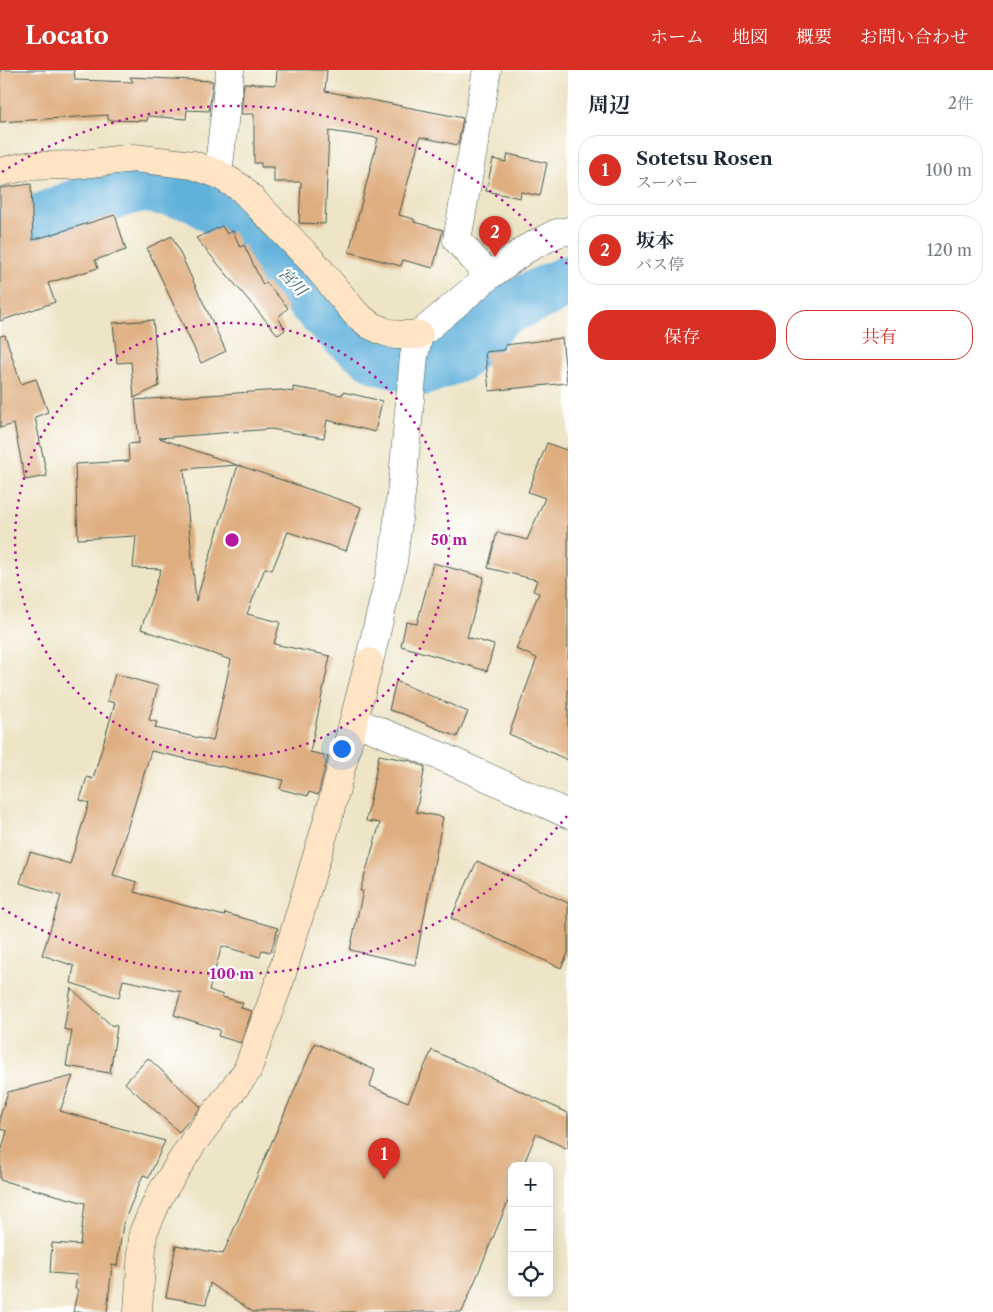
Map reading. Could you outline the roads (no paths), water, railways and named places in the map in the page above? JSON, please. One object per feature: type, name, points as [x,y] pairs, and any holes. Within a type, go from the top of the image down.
[{"type":"street","points":[[218,174],[230,70]]},
{"type":"street","points":[[487,70],[457,240],[489,276]]},
{"type":"street","points":[[0,172],[27,166],[75,164],[134,158],[193,164],[218,174],[241,188],[314,262],[356,314],[370,325],[396,334],[415,358]]},
{"type":"street","points":[[138,1312],[143,1233],[160,1194],[188,1151],[247,1071],[280,980],[325,829],[393,562],[415,358],[489,276],[526,249],[557,233],[568,231]]},
{"type":"street","points":[[354,721],[445,758],[568,814]]},
{"type":"waterway","name":"宮川","points":[[0,235],[85,202],[139,186],[192,194],[237,223],[345,334],[380,359],[423,370],[459,356],[499,312],[568,281]]},
{"type":"place","name":"坂本","points":[[495,257]]},
{"type":"place","name":"Sotetsu Rosen","points":[[384,1179]]}]
